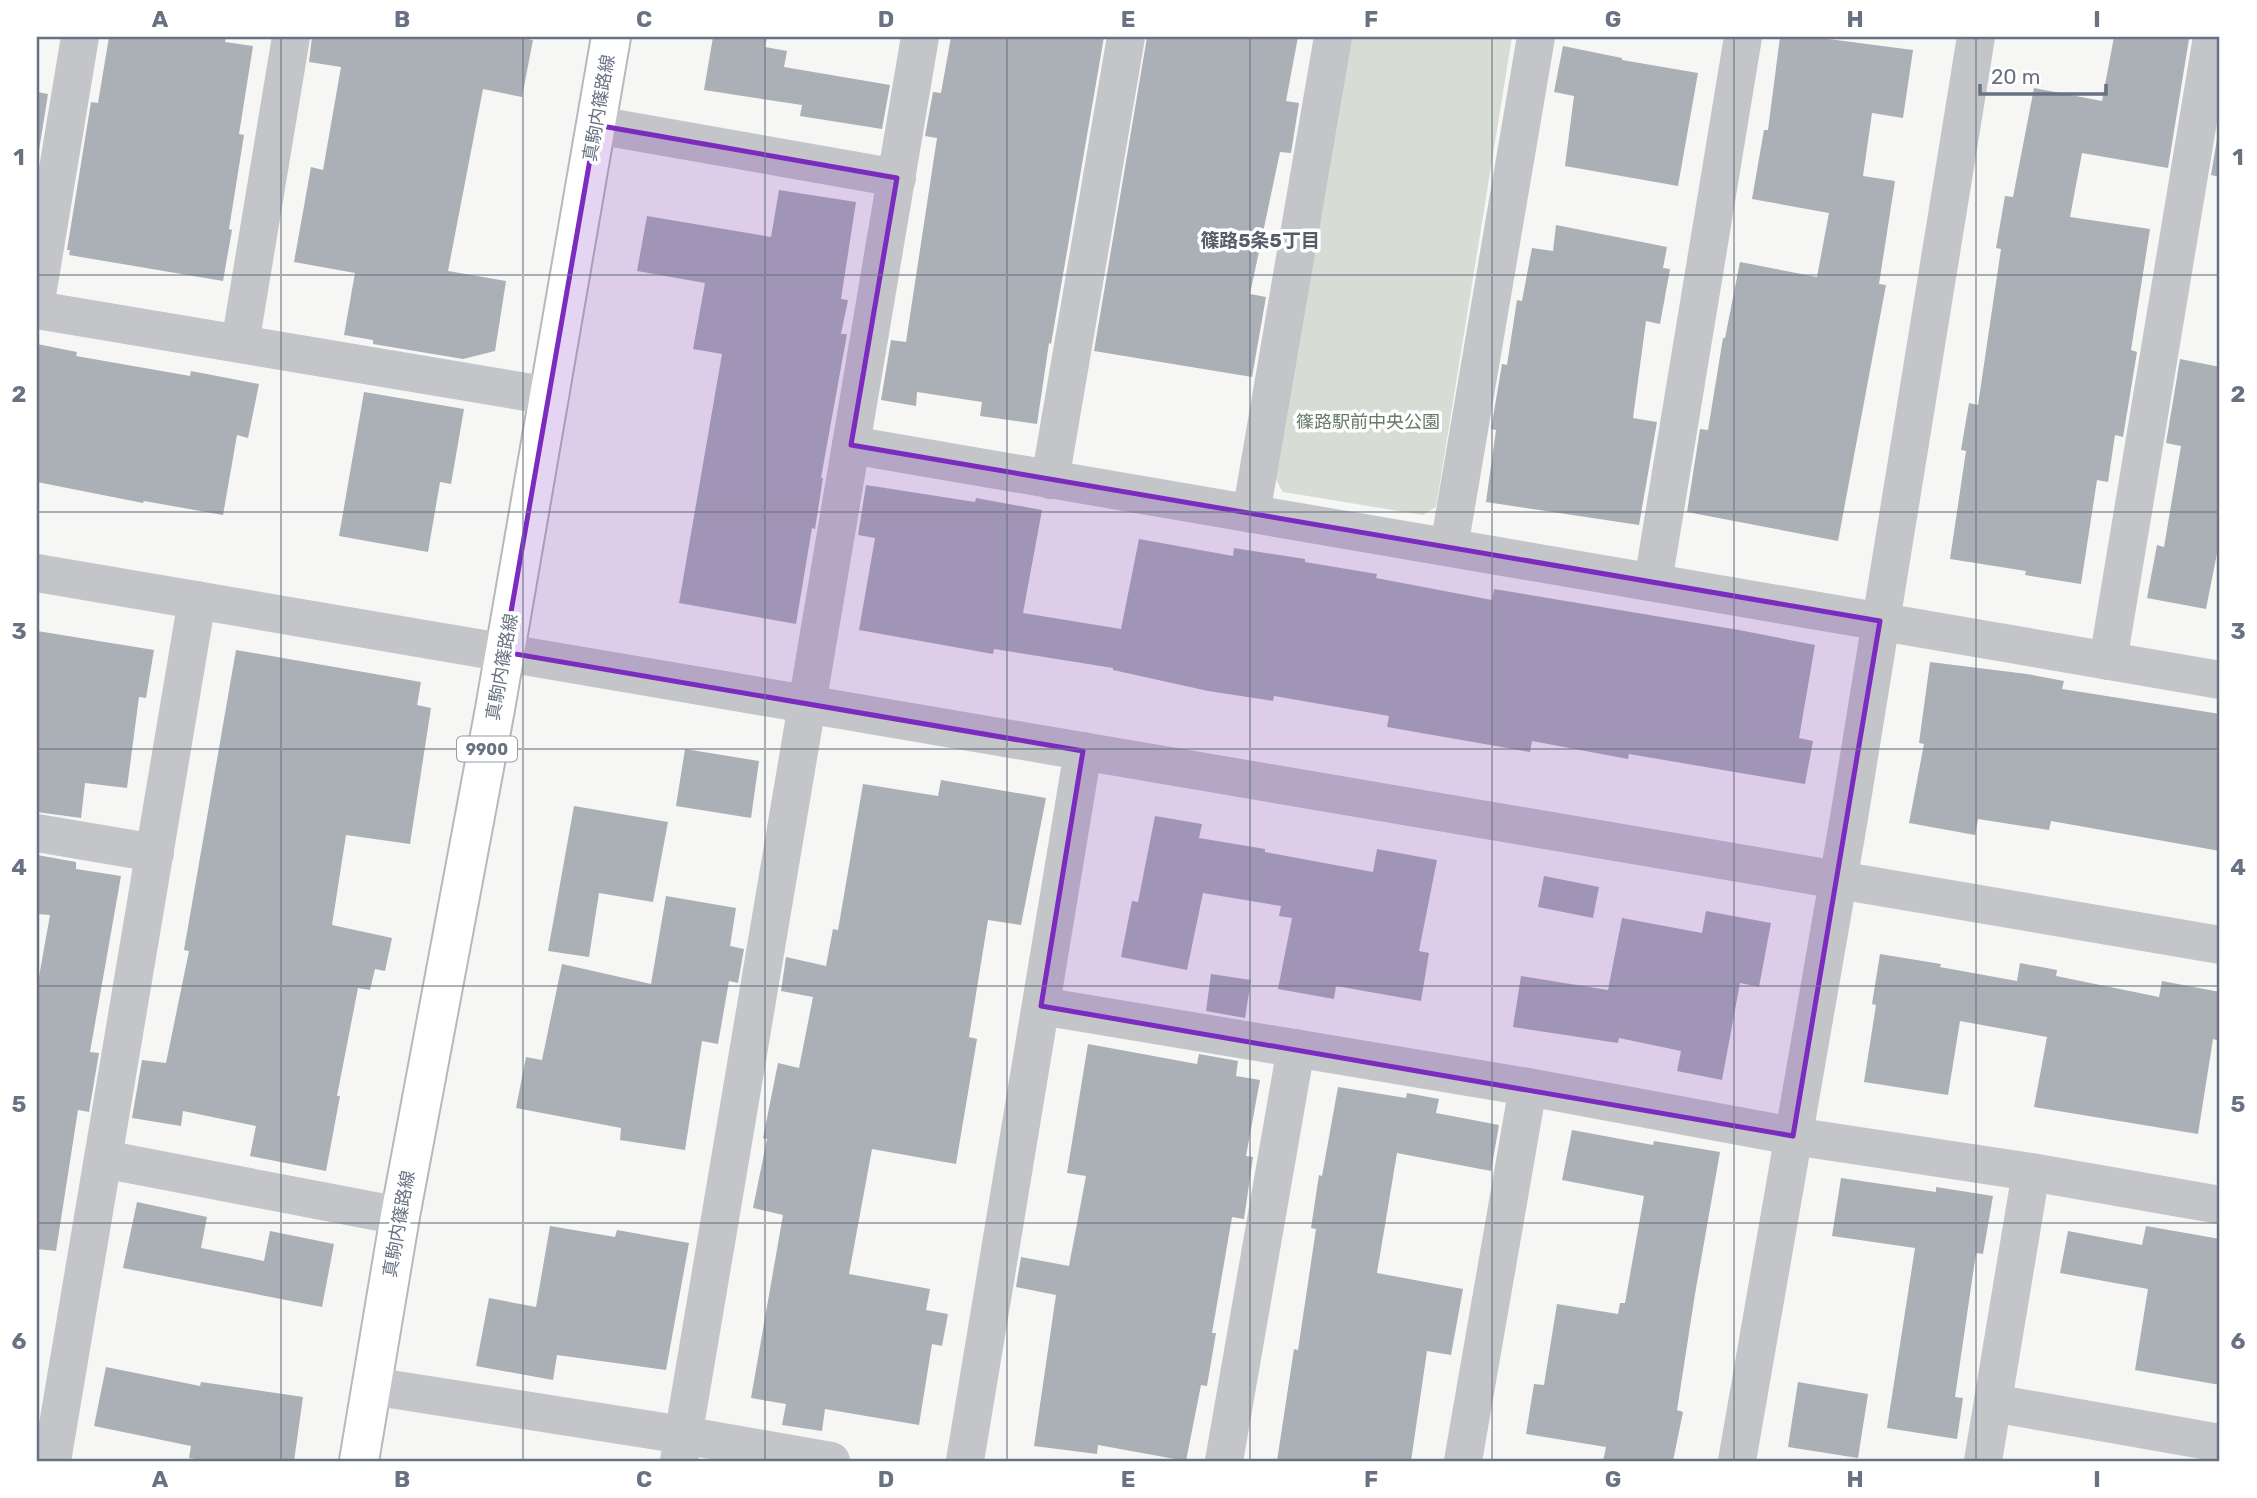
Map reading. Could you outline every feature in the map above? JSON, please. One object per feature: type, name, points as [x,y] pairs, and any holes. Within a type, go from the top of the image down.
[{"type":"main road","name":"真駒内篠路線","points":[[359,1461],[400,1216],[550,396],[611,37]]},
{"type":"street","points":[[37,295],[80,37]]},
{"type":"street","points":[[240,344],[291,37]]},
{"type":"street","points":[[681,1448],[920,37]]},
{"type":"street","points":[[1050,480],[1126,37]]},
{"type":"street","points":[[1251,514],[1333,37]]},
{"type":"street","points":[[1449,547],[1536,37]]},
{"type":"street","points":[[1737,1461],[1838,881],[1976,37]]},
{"type":"street","points":[[2108,661],[2209,122],[2212,37]]},
{"type":"street","points":[[1653,582],[1737,38]]},
{"type":"street","points":[[596,125],[897,178]]},
{"type":"street","points":[[37,310],[550,396]]},
{"type":"street","points":[[851,445],[2220,680]]},
{"type":"street","points":[[37,573],[2220,945]]},
{"type":"street","points":[[52,1461],[197,600]]},
{"type":"street","points":[[965,1461],[1083,751]]},
{"type":"street","points":[[37,833],[155,853]]},
{"type":"street","points":[[1041,1006],[1528,1087],[1793,1136],[2031,1172],[2220,1205]]},
{"type":"street","points":[[1224,1461],[1296,1048]]},
{"type":"street","points":[[1463,1461],[1528,1087]]},
{"type":"street","points":[[103,1159],[400,1216]]},
{"type":"street","points":[[1983,1461],[2031,1172]]},
{"type":"street","points":[[371,1386],[681,1448],[831,1461]]},
{"type":"street","points":[[1993,1403],[2220,1443]]},
{"type":"highlighted area","points":[[596,125],[897,178],[851,445],[1880,621],[1793,1136],[1041,1006],[1083,751],[504,652]]},
{"type":"green space","name":"篠路駅前中央公園","points":[[1351,37],[1512,37],[1436,507],[1423,515],[1283,492],[1275,478]]},
{"type":"building","points":[[109,37],[226,37],[225,42],[253,46],[239,134],[244,135],[223,281],[69,255],[70,250],[67,250],[91,102],[98,103]]},
{"type":"building","points":[[312,37],[515,37],[533,40],[522,97],[483,89],[448,271],[506,281],[495,351],[463,359],[373,344],[373,340],[344,335],[355,273],[294,262],[311,167],[323,170],[341,67],[309,62]]},
{"type":"building","points":[[713,37],[767,37],[765,47],[787,51],[784,67],[890,85],[882,129],[800,116],[802,105],[704,90]]},
{"type":"building","points":[[951,37],[1104,37],[1037,424],[980,416],[982,402],[917,392],[916,406],[881,400],[891,340],[906,342],[937,138],[925,136],[933,92],[941,93]]},
{"type":"building","points":[[1147,37],[1298,37],[1286,101],[1299,103],[1291,153],[1280,152],[1250,294],[1266,297],[1252,377],[1094,351]]},
{"type":"building","points":[[1780,37],[1813,37],[1913,50],[1903,118],[1872,113],[1863,176],[1895,181],[1879,284],[1886,285],[1838,541],[1687,512],[1700,429],[1708,430],[1723,338],[1740,262],[1817,277],[1829,213],[1752,199],[1764,130],[1768,130]]},
{"type":"building","points":[[2114,37],[2189,39],[2168,168],[2082,153],[2070,217],[2150,229],[2131,350],[2137,352],[2123,437],[2115,435],[2108,482],[2097,480],[2081,584],[2025,575],[2026,571],[1950,559],[1966,451],[1961,450],[1969,403],[1978,405],[2001,249],[1996,248],[2005,196],[2013,197],[2034,88],[2102,101]]},
{"type":"building","points":[[1563,46],[1622,60],[1698,73],[1678,186],[1565,166],[1574,96],[1554,92]]},
{"type":"building","points":[[37,92],[48,94],[37,163]]},
{"type":"building","points":[[2220,121],[2220,177],[2211,175]]},
{"type":"building","points":[[779,190],[856,202],[841,299],[848,300],[841,334],[847,334],[821,478],[815,529],[812,528],[796,624],[679,603],[722,354],[693,349],[705,283],[637,271],[647,216],[771,237]]},
{"type":"building","points":[[1556,225],[1667,247],[1663,268],[1670,269],[1660,324],[1646,321],[1633,418],[1657,422],[1639,525],[1486,502],[1496,430],[1491,429],[1502,364],[1507,365],[1517,300],[1522,301],[1532,248],[1553,251]]},
{"type":"building","points":[[37,344],[77,352],[76,356],[190,376],[191,371],[259,384],[248,438],[237,435],[223,515],[144,501],[143,503],[37,482]]},
{"type":"building","points":[[2180,359],[2220,367],[2220,538],[2206,609],[2147,598],[2157,545],[2164,547],[2181,446],[2166,443]]},
{"type":"building","points":[[364,392],[464,409],[451,484],[440,482],[428,552],[339,536]]},
{"type":"building","points":[[866,485],[975,502],[976,498],[1042,510],[1023,613],[1121,629],[1139,539],[1233,556],[1234,548],[1305,559],[1305,562],[1377,574],[1376,578],[1492,600],[1494,589],[1815,645],[1799,738],[1813,741],[1805,784],[1629,754],[1628,759],[1532,741],[1530,752],[1387,727],[1389,716],[1274,696],[1273,701],[1208,691],[1113,668],[994,649],[993,654],[859,630],[875,538],[858,535]]},
{"type":"building","points":[[37,631],[154,650],[146,698],[139,697],[127,788],[85,783],[81,818],[37,812]]},
{"type":"building","points":[[236,650],[421,682],[417,705],[431,708],[410,844],[346,835],[332,925],[392,938],[385,971],[375,969],[370,990],[358,988],[326,1171],[250,1156],[256,1126],[183,1111],[181,1126],[132,1118],[142,1060],[166,1063],[189,951],[184,950]]},
{"type":"building","points":[[1930,662],[2027,674],[2064,681],[2062,689],[2220,714],[2220,851],[2051,821],[2049,830],[1978,819],[1975,835],[1909,823],[1924,744],[1919,743]]},
{"type":"building","points":[[685,749],[759,761],[751,818],[676,806]]},
{"type":"building","points":[[941,780],[1046,798],[1021,925],[988,920],[969,1037],[977,1039],[956,1164],[872,1149],[849,1274],[930,1289],[926,1310],[948,1314],[942,1346],[932,1344],[919,1425],[825,1409],[822,1431],[782,1425],[786,1404],[751,1398],[783,1215],[753,1208],[767,1139],[763,1138],[778,1063],[799,1068],[813,997],[781,991],[786,957],[826,966],[833,929],[838,930],[863,784],[938,796]]},
{"type":"building","points":[[574,806],[668,822],[653,902],[599,893],[589,957],[548,951]]},
{"type":"building","points":[[1155,816],[1202,824],[1199,838],[1373,872],[1377,849],[1437,860],[1419,951],[1429,953],[1421,1001],[1336,986],[1334,999],[1278,989],[1292,918],[1279,916],[1281,906],[1203,893],[1187,970],[1121,957],[1132,901],[1138,902]]},
{"type":"building","points":[[37,855],[76,862],[76,869],[121,876],[90,1052],[99,1053],[89,1112],[78,1110],[56,1251],[37,1249],[37,988],[50,915],[37,914]]},
{"type":"building","points":[[1544,876],[1599,887],[1593,918],[1538,907]]},
{"type":"building","points":[[666,896],[736,908],[730,946],[744,949],[738,983],[729,981],[718,1044],[702,1041],[685,1150],[620,1140],[621,1128],[516,1108],[526,1057],[542,1060],[562,964],[651,984]]},
{"type":"building","points":[[1706,911],[1771,923],[1759,987],[1740,983],[1722,1080],[1677,1071],[1681,1051],[1619,1038],[1618,1043],[1513,1027],[1521,976],[1608,990],[1622,918],[1702,933]]},
{"type":"building","points":[[1880,954],[2017,981],[2020,963],[2057,970],[2056,976],[2159,997],[2162,981],[2220,992],[2220,1041],[2213,1039],[2198,1134],[2034,1107],[2047,1037],[1960,1021],[1948,1095],[1864,1082],[1876,1005],[1872,1004]]},
{"type":"building","points":[[1211,974],[1251,980],[1245,1018],[1206,1011]]},
{"type":"building","points":[[1088,1044],[1197,1064],[1199,1054],[1238,1061],[1236,1076],[1260,1080],[1246,1156],[1253,1157],[1244,1219],[1232,1217],[1212,1333],[1216,1333],[1207,1386],[1201,1385],[1186,1461],[1098,1445],[1097,1454],[1034,1446],[1056,1295],[1016,1287],[1021,1257],[1069,1266],[1086,1176],[1067,1173]]},
{"type":"building","points":[[1338,1087],[1406,1098],[1407,1093],[1439,1099],[1436,1113],[1499,1125],[1491,1171],[1397,1153],[1377,1273],[1463,1289],[1451,1355],[1427,1351],[1411,1461],[1277,1461],[1294,1349],[1298,1350],[1316,1229],[1311,1228],[1319,1175],[1322,1176]]},
{"type":"building","points":[[1572,1130],[1653,1145],[1654,1141],[1720,1152],[1677,1410],[1683,1412],[1673,1461],[1603,1461],[1606,1447],[1526,1434],[1534,1384],[1544,1385],[1557,1304],[1618,1314],[1620,1303],[1625,1303],[1644,1196],[1562,1180]]},
{"type":"building","points":[[1841,1178],[1936,1192],[1936,1187],[1993,1196],[1983,1254],[1976,1253],[1955,1397],[1963,1398],[1957,1439],[1887,1428],[1915,1248],[1832,1236]]},
{"type":"building","points":[[137,1202],[207,1217],[201,1248],[264,1261],[270,1231],[334,1244],[322,1307],[123,1268]]},
{"type":"building","points":[[550,1226],[615,1237],[617,1230],[689,1243],[666,1370],[557,1355],[553,1380],[476,1366],[489,1298],[536,1307]]},
{"type":"building","points":[[2146,1226],[2220,1239],[2220,1385],[2135,1370],[2148,1289],[2060,1273],[2068,1231],[2142,1245]]},
{"type":"building","points":[[106,1367],[200,1386],[201,1382],[303,1397],[294,1461],[209,1461],[189,1458],[191,1446],[94,1426]]},
{"type":"building","points":[[1798,1382],[1868,1394],[1858,1458],[1788,1447]]},
{"type":"district","name":"篠路5条5丁目","points":[[1260,240]]}]
